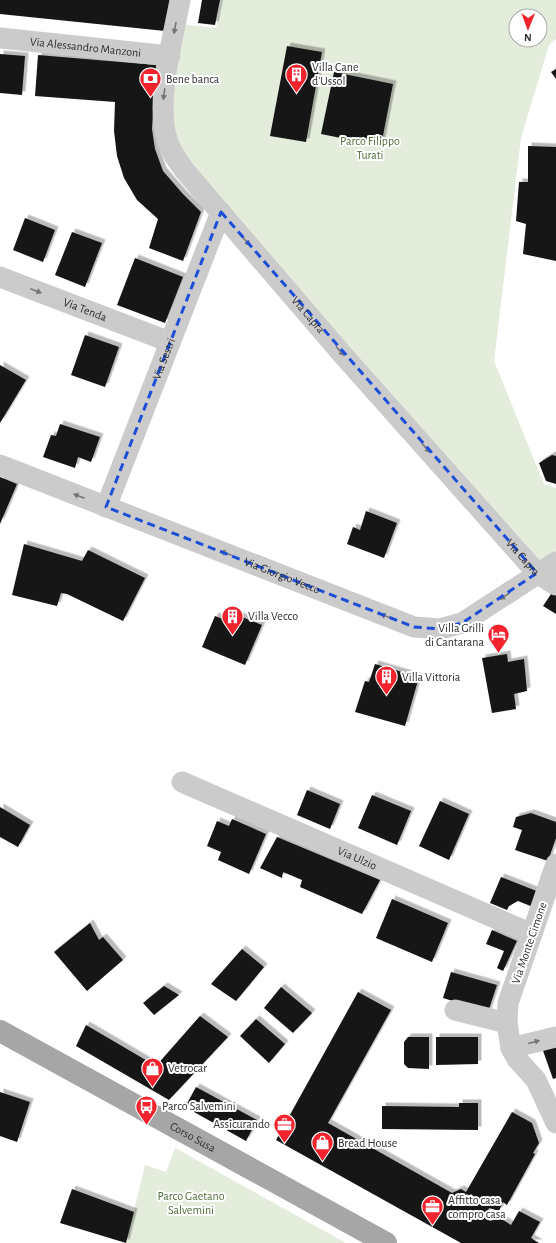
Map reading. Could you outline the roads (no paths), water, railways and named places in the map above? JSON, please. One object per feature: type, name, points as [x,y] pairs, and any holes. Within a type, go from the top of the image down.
[{"type":"main road","name":"Corso Susa","points":[[0,1030],[386,1243]]},
{"type":"street","name":"Via Capra","points":[[180,0],[162,105],[163,125],[167,140],[174,156],[185,171],[342,354],[536,573],[556,585]]},
{"type":"street","name":"Via Alessandro Manzoni","points":[[0,38],[170,56]]},
{"type":"street","name":"Via Sestri","points":[[106,506],[221,212]]},
{"type":"street","name":"Via Tenda","points":[[0,277],[170,342]]},
{"type":"street","name":"Via Giorgio Vecco","points":[[0,465],[414,627],[427,630],[451,627],[472,618],[536,573],[556,562]]},
{"type":"street","name":"Via Ulzio","points":[[182,782],[532,934]]},
{"type":"street","name":"Via Monte Cimone","points":[[556,864],[532,934],[508,1013],[511,1048],[520,1063],[536,1080],[556,1123]]},
{"type":"street","points":[[455,1010],[508,1013]]},
{"type":"street","points":[[511,1048],[556,1037]]},
{"type":"place","name":"Villa Cane d'Ussol","points":[[296,94]]},
{"type":"place","name":"Bene banca","points":[[150,98]]},
{"type":"place","name":"Villa Vecco","points":[[232,636]]},
{"type":"place","name":"Villa Grilli di Cantarana","points":[[499,654]]},
{"type":"place","name":"Villa Vittoria","points":[[387,696]]},
{"type":"place","name":"Vetrocar","points":[[152,1088]]},
{"type":"place","name":"Parco Salvemini","points":[[147,1126]]},
{"type":"place","name":"Assicurando","points":[[285,1144]]},
{"type":"place","name":"Bread House","points":[[323,1162]]},
{"type":"place","name":"Affitto casa compro casa","points":[[432,1226]]},
{"type":"park label","name":"Parco Filippo Turati","points":[[370,148]]},
{"type":"park label","name":"Parco Gaetano Salvemini","points":[[191,1203]]}]
